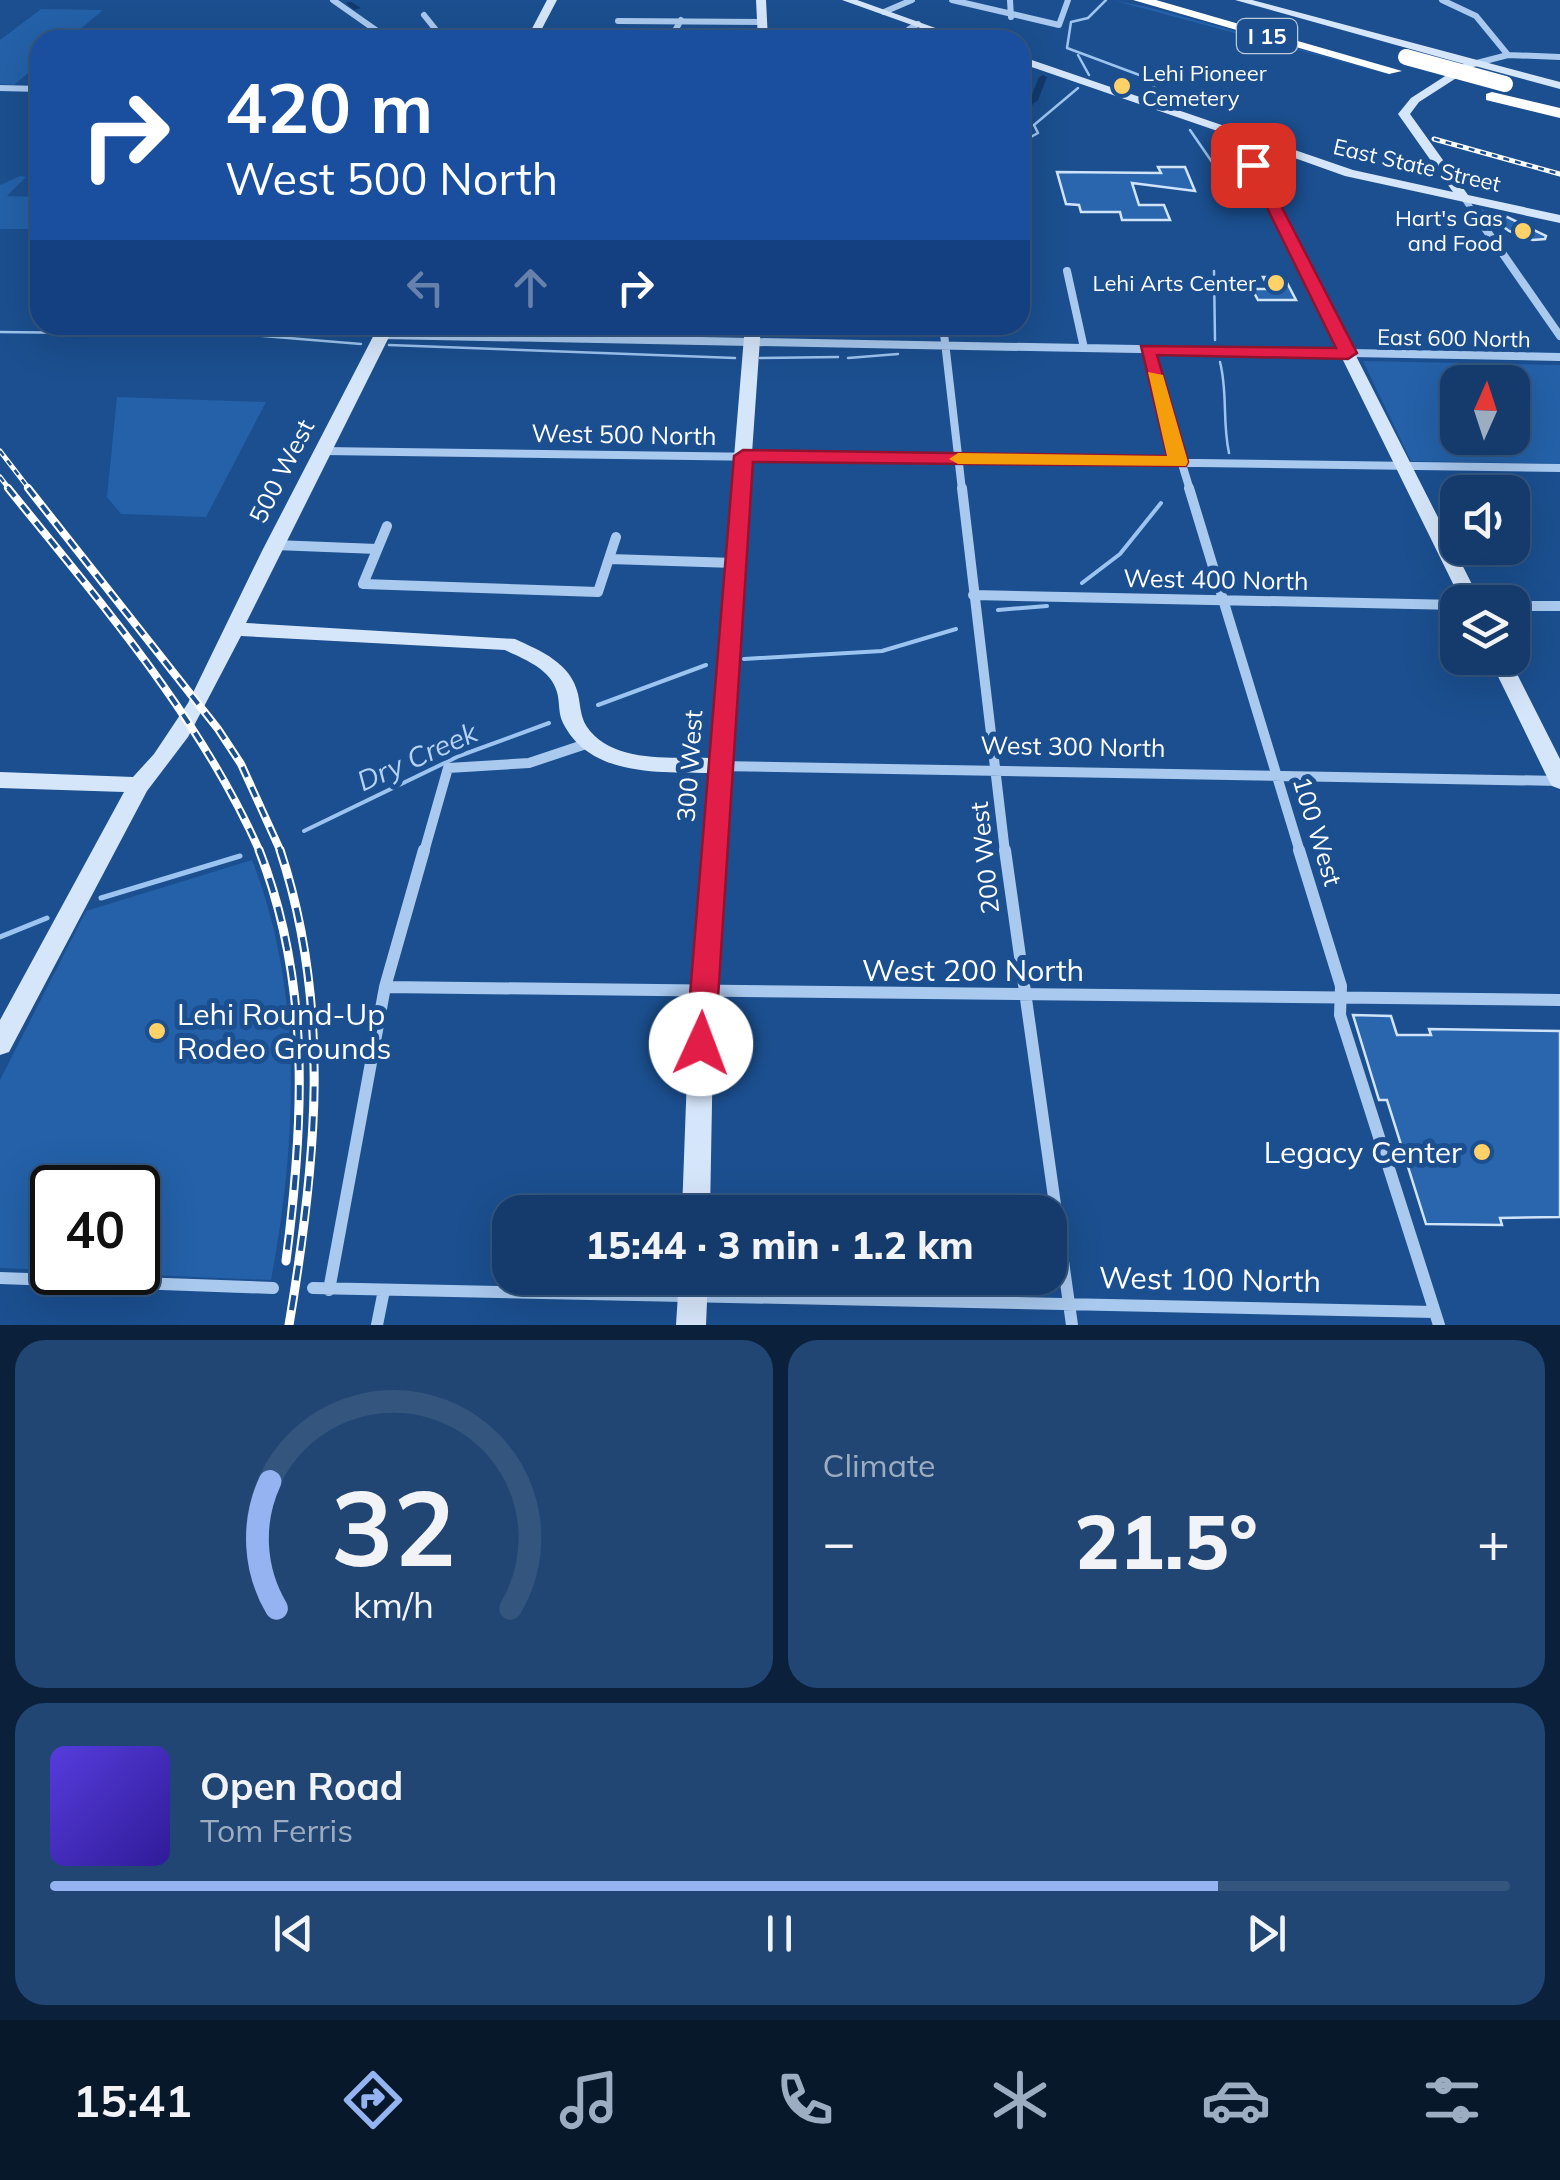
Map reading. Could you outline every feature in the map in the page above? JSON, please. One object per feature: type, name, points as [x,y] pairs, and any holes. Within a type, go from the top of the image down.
[{"type":"highway","name":"I 15","points":[[1140,0],[1394,71],[1560,99]]},
{"type":"highway","name":"I 15","points":[[1192,0],[1406,58],[1560,113]]},
{"type":"street","points":[[333,0],[376,30]]},
{"type":"street","points":[[536,30],[552,0]]},
{"type":"street","points":[[760,0],[762,30]]},
{"type":"street","points":[[847,0],[935,30]]},
{"type":"street","points":[[884,12],[912,0]]},
{"type":"street","points":[[952,0],[1060,25],[1068,0]]},
{"type":"street","points":[[1010,0],[1011,16]]},
{"type":"street","points":[[1240,0],[1560,86]]},
{"type":"street","points":[[1442,0],[1476,16],[1508,55]]},
{"type":"street","points":[[424,15],[436,30]]},
{"type":"street","points":[[678,30],[681,20]]},
{"type":"street","points":[[618,21],[762,22]]},
{"type":"street","points":[[908,30],[918,24]]},
{"type":"street","points":[[1560,56],[1508,55],[1472,64],[1415,100],[1404,114],[1560,336]]},
{"type":"street","name":"East State Street","points":[[1030,62],[1350,172],[1560,218]]},
{"type":"street","points":[[0,88],[30,89]]},
{"type":"street","points":[[1274,147],[1254,157],[1253,165],[1464,585]]},
{"type":"street","points":[[1067,271],[1084,348]]},
{"type":"street","name":"500 West","points":[[0,1044],[140,785],[156,768],[230,636],[381,335]]},
{"type":"street","name":"East 600 North","points":[[466,335],[693,335]]},
{"type":"street","name":"300 West","points":[[696,1195],[702,994],[752,335]]},
{"type":"street","name":"East 600 North","points":[[768,335],[945,346],[1560,357]]},
{"type":"street","name":"200 West","points":[[944,335],[1022,996],[1072,1325]]},
{"type":"street","name":"100 West","points":[[1147,350],[1344,997],[1340,1015],[1437,1318]]},
{"type":"street","name":"West 500 North","points":[[323,451],[1560,468]]},
{"type":"street","points":[[386,526],[363,584],[602,590],[616,537]]},
{"type":"street","points":[[274,545],[377,549]]},
{"type":"street","points":[[610,559],[734,563]]},
{"type":"street","name":"West 400 North","points":[[973,595],[1440,604]]},
{"type":"street","points":[[1530,606],[1560,606]]},
{"type":"street","points":[[230,636],[508,644],[546,662],[566,686],[572,721],[589,744],[529,764],[448,768],[385,987]]},
{"type":"street","points":[[1507,675],[1560,781]]},
{"type":"street","name":"West 300 North","points":[[589,744],[631,763],[1560,781]]},
{"type":"street","points":[[0,780],[140,785]]},
{"type":"street","name":"West 200 North","points":[[385,987],[702,994],[1560,1000]]},
{"type":"street","name":"West 100 North","points":[[385,987],[321,1289],[692,1300],[1070,1303],[1437,1318]]},
{"type":"street","points":[[0,1278],[273,1288]]},
{"type":"street","points":[[377,1325],[384,1290]]},
{"type":"shaded area","points":[[1112,0],[1152,8],[1421,83]]},
{"type":"shaded area","points":[[41,9],[103,10],[79,30],[30,30],[30,71],[14,85],[0,84],[0,40]]},
{"type":"shaded area","points":[[26,177],[7,196],[30,197],[30,229],[0,229],[0,185]]},
{"type":"shaded area","points":[[1363,361],[1560,365],[1560,464],[1411,461]]},
{"type":"shaded area","points":[[117,397],[266,402],[206,517],[121,514],[107,497]]},
{"type":"shaded area","name":"Lehi Round-Up Rodeo Grounds","points":[[252,860],[281,962],[291,1068],[286,1174],[271,1280],[160,1275],[160,1165],[30,1165],[30,1269],[0,1268],[0,1080],[86,911]]},
{"type":"building","points":[[1158,167],[1185,167],[1195,191],[1132,183],[1139,205],[1164,205],[1170,220],[1122,220],[1120,212],[1081,212],[1079,205],[1066,204],[1057,172],[1161,173]]},
{"type":"building","points":[[1482,211],[1507,217],[1546,236],[1545,239],[1533,240],[1509,231]]},
{"type":"building","name":"Lehi Arts Center","points":[[1263,277],[1284,277],[1296,300],[1258,300],[1252,289],[1269,289]]},
{"type":"building","name":"Legacy Center","points":[[1353,1015],[1391,1016],[1397,1035],[1431,1035],[1429,1029],[1560,1031],[1560,1217],[1500,1218],[1502,1225],[1426,1224],[1387,1100],[1379,1100]]},
{"type":"waterway","name":"Dry Creek","points":[[1106,0],[1088,18],[1071,22],[1067,48],[1142,76],[1167,99]]},
{"type":"waterway","points":[[349,3],[357,8]]},
{"type":"waterway","points":[[1078,55],[1089,75]]},
{"type":"waterway","points":[[1030,103],[1043,77]]},
{"type":"waterway","points":[[1030,137],[1038,133],[1034,125],[1078,88]]},
{"type":"waterway","name":"Dry Creek","points":[[1190,130],[1212,162]]},
{"type":"waterway","name":"Dry Creek","points":[[1214,271],[1215,340]]},
{"type":"waterway","points":[[0,332],[30,332]]},
{"type":"waterway","points":[[250,335],[361,344]]},
{"type":"waterway","points":[[389,345],[735,358]]},
{"type":"waterway","points":[[848,358],[898,354]]},
{"type":"waterway","points":[[760,358],[838,357]]},
{"type":"waterway","name":"Dry Creek","points":[[1220,362],[1229,453]]},
{"type":"waterway","name":"Dry Creek","points":[[1082,583],[1120,554],[1161,503]]},
{"type":"waterway","name":"Dry Creek","points":[[998,610],[1047,606]]},
{"type":"waterway","name":"Dry Creek","points":[[744,659],[882,651],[956,629]]},
{"type":"waterway","name":"Dry Creek","points":[[598,705],[706,665]]},
{"type":"waterway","name":"Dry Creek","points":[[304,831],[459,756],[549,723]]},
{"type":"waterway","name":"Dry Creek","points":[[101,898],[240,856]]},
{"type":"waterway","name":"Dry Creek","points":[[0,937],[47,918]]},
{"type":"railway","points":[[1434,139],[1560,174]]},
{"type":"railway","points":[[0,451],[30,490]]},
{"type":"railway","points":[[0,477],[10,490]]},
{"type":"railway","points":[[8,488],[113,618],[179,708],[209,755],[260,852]]},
{"type":"railway","points":[[28,488],[218,729],[241,764],[281,852]]},
{"type":"railway","points":[[259,850],[288,950],[299,1053],[297,1157],[286,1261]]},
{"type":"railway","points":[[280,850],[296,909],[313,1027],[312,1146],[289,1325]]},
{"type":"slow traffic","points":[[958,459],[1179,462],[1154,375]]},
{"type":"place","name":"Lehi Pioneer Cemetery","points":[[1122,86]]},
{"type":"place","name":"Hart's Gas and Food","points":[[1523,231]]},
{"type":"place","name":"Lehi Arts Center","points":[[1276,283]]},
{"type":"place","name":"Lehi Round-Up Rodeo Grounds","points":[[157,1031]]},
{"type":"place","name":"Legacy Center","points":[[1482,1152]]},
{"type":"route","points":[[701,1044],[743,456],[1179,462],[1147,350],[1348,353],[1253,165]]}]
